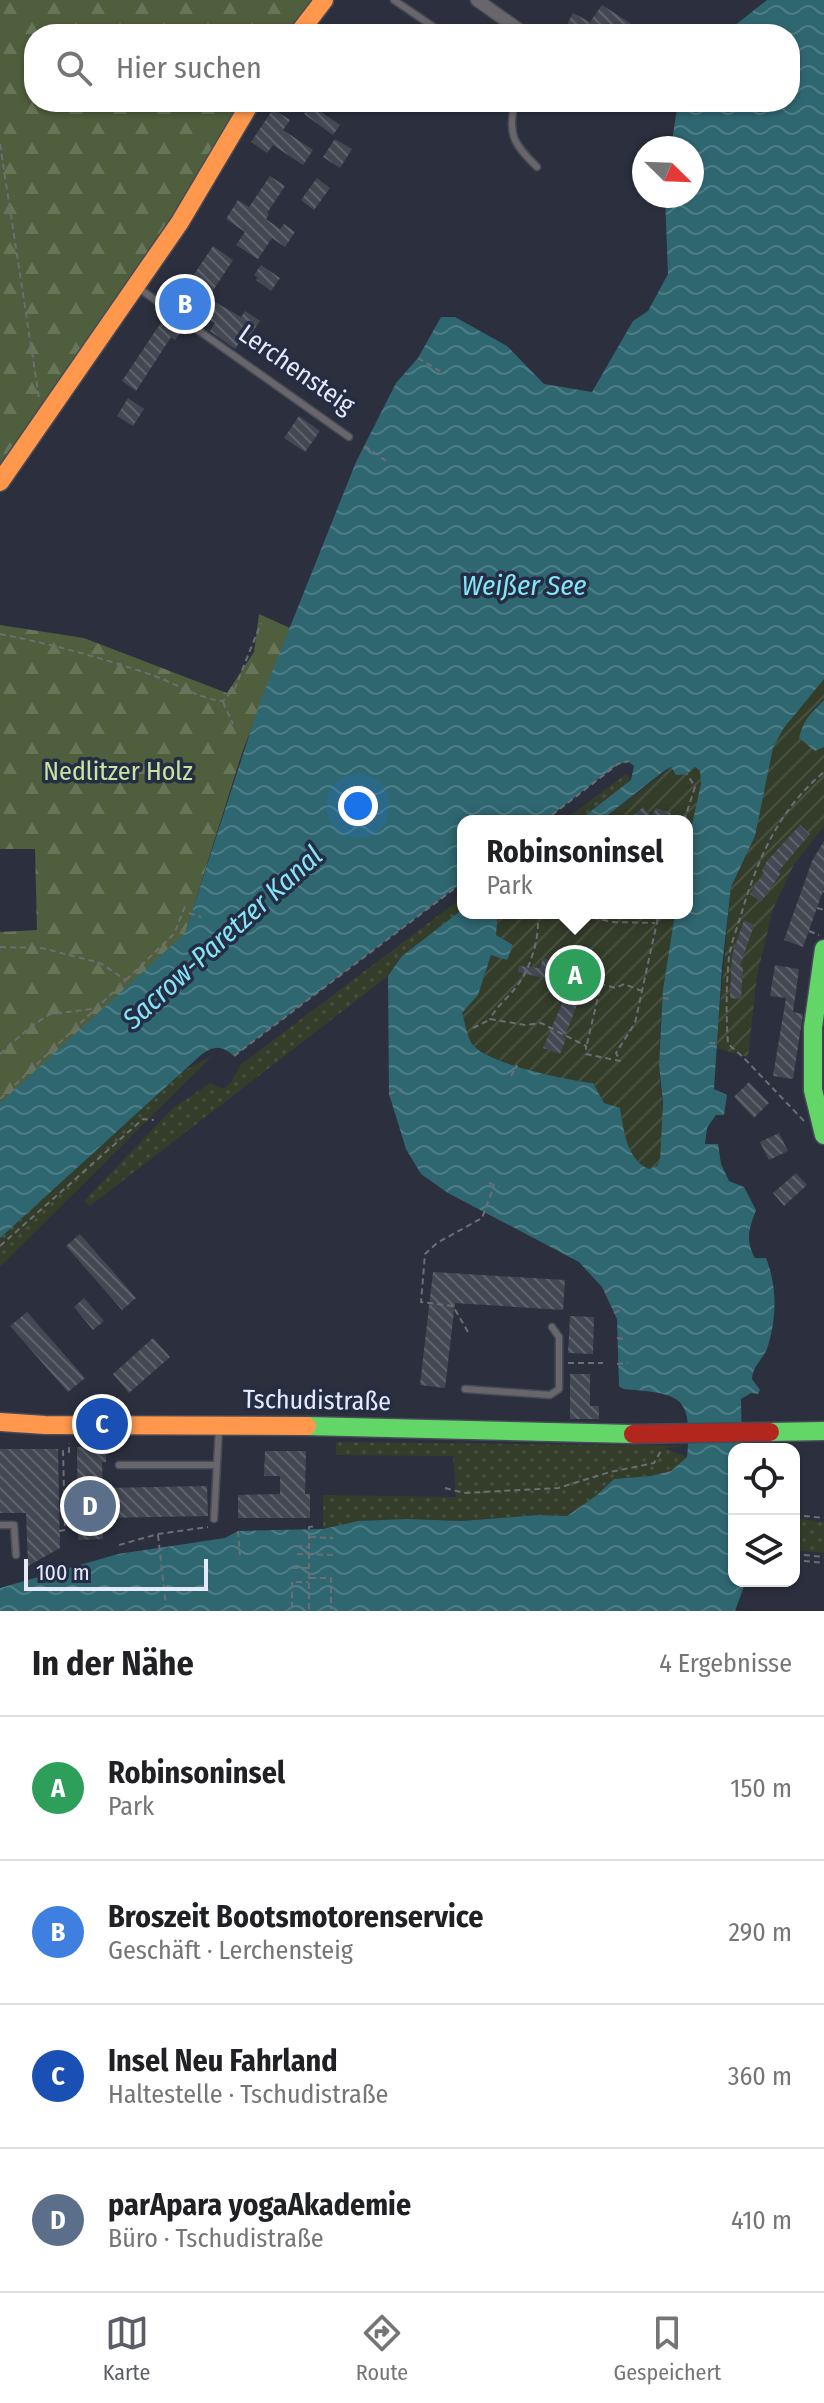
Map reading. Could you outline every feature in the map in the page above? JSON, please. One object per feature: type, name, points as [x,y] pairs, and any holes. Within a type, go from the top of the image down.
[{"type":"main road","points":[[306,24],[324,0]]},
{"type":"main road","points":[[0,482],[137,287],[180,222],[245,112]]},
{"type":"main road","points":[[824,949],[813,1027],[813,1090],[824,1135]]},
{"type":"main road","name":"Tschudistraße","points":[[0,1422],[633,1434],[824,1431]]},
{"type":"street","points":[[477,0],[511,24]]},
{"type":"lane","points":[[394,0],[429,24]]},
{"type":"lane","points":[[514,112],[511,131],[514,141],[537,167]]},
{"type":"lane","name":"Lerchensteig","points":[[137,287],[349,437]]},
{"type":"lane","points":[[465,1389],[550,1395],[559,1389],[559,1337],[552,1327]]},
{"type":"lane","points":[[214,1519],[219,1424]]},
{"type":"lane","points":[[119,1465],[216,1465]]},
{"type":"lane","points":[[0,1525],[14,1525],[16,1555]]},
{"type":"path","points":[[0,144],[43,419]]},
{"type":"path","points":[[418,358],[443,373]]},
{"type":"path","points":[[365,446],[389,463]]},
{"type":"path","points":[[223,701],[235,688],[261,623]]},
{"type":"path","points":[[0,634],[53,644],[152,675],[210,700],[223,701]]},
{"type":"path","points":[[223,701],[233,724]]},
{"type":"path","points":[[552,815],[618,764],[629,761]]},
{"type":"path","points":[[804,1121],[728,1044],[729,967],[753,874],[778,822],[810,783],[824,772]]},
{"type":"path","points":[[686,815],[695,787],[687,774]]},
{"type":"path","points":[[234,1056],[457,887]]},
{"type":"path","points":[[0,1099],[174,934],[186,904]]},
{"type":"path","points":[[817,908],[824,910]]},
{"type":"path","points":[[189,913],[201,917]]},
{"type":"path","points":[[473,1028],[490,1019],[496,1007],[520,982],[537,930],[537,919]]},
{"type":"path","points":[[599,919],[656,923]]},
{"type":"path","points":[[642,991],[624,984],[616,988],[601,984],[586,1054],[620,1061],[616,1053],[635,1023],[642,991],[656,923],[657,919]]},
{"type":"path","points":[[809,931],[824,936]]},
{"type":"path","points":[[0,947],[42,948],[100,963],[126,980]]},
{"type":"path","points":[[663,998],[669,999]]},
{"type":"path","points":[[0,1054],[50,1014],[96,1009]]},
{"type":"path","points":[[490,1019],[525,1025],[541,1023],[586,1046]]},
{"type":"path","points":[[709,1043],[716,1043]]},
{"type":"path","points":[[511,1076],[517,1065]]},
{"type":"path","points":[[389,1094],[402,1089]]},
{"type":"path","points":[[0,1246],[143,1119],[154,1120]]},
{"type":"path","points":[[489,1183],[499,1187]]},
{"type":"path","points":[[468,1332],[453,1306],[421,1302],[423,1261],[429,1249],[482,1218],[494,1186]]},
{"type":"path","points":[[605,1292],[613,1288]]},
{"type":"path","points":[[614,1313],[623,1309]]},
{"type":"path","points":[[617,1338],[626,1339]]},
{"type":"path","points":[[559,1363],[603,1363]]},
{"type":"path","points":[[617,1364],[628,1363]]},
{"type":"path","points":[[59,1531],[65,1530],[63,1451],[69,1452],[68,1434]]},
{"type":"path","points":[[445,1488],[464,1493],[558,1488],[654,1463],[662,1448]]},
{"type":"path","points":[[800,1516],[824,1518]]},
{"type":"path","points":[[119,1545],[158,1534],[213,1527],[214,1519]]},
{"type":"path","points":[[309,1609],[309,1527],[317,1526]]},
{"type":"path","points":[[238,1531],[240,1555]]},
{"type":"path","points":[[158,1534],[166,1607]]},
{"type":"path","points":[[309,1537],[333,1538]]},
{"type":"path","points":[[296,1546],[309,1547]]},
{"type":"path","points":[[297,1554],[334,1555]]},
{"type":"path","points":[[800,1555],[824,1557]]},
{"type":"path","points":[[800,1561],[824,1563]]},
{"type":"path","points":[[292,1568],[309,1568]]},
{"type":"path","points":[[292,1608],[292,1582],[331,1578],[331,1609]]},
{"type":"green space","points":[[0,0],[315,0],[297,24],[24,24],[24,112],[234,112],[157,248],[0,468]]},
{"type":"green space","name":"Nedlitzer Holz","points":[[259,614],[290,628],[242,753],[185,934],[0,1104],[0,932],[37,930],[35,849],[0,849],[0,625],[84,638],[227,693],[254,652]]},
{"type":"green space","points":[[824,679],[824,700],[813,709],[815,751],[824,747],[824,826],[794,864],[773,909],[757,975],[748,1057],[716,1048],[731,887],[755,836],[773,748],[783,729]]},
{"type":"green space","points":[[672,767],[672,772],[694,767],[700,771],[701,784],[693,819],[693,815],[608,815]]},
{"type":"green space","points":[[626,774],[631,780],[586,815],[571,815]]},
{"type":"green space","points":[[457,902],[457,914],[402,956],[388,976],[90,1206],[84,1201],[172,1109],[210,1083],[223,1089],[232,1081],[240,1065]]},
{"type":"green space","points":[[497,919],[674,919],[661,1024],[659,1061],[664,1128],[658,1166],[649,1169],[635,1158],[627,1143],[620,1108],[604,1103],[593,1083],[547,1075],[510,1064],[480,1051],[472,1044],[462,1013],[478,995],[491,955],[513,945],[496,935]]},
{"type":"green space","points":[[212,1056],[0,1267],[0,1238],[185,1070]]},
{"type":"green space","points":[[336,1442],[687,1446],[664,1448],[687,1457],[671,1471],[614,1479],[567,1516],[461,1521],[358,1521],[323,1529],[323,1495],[456,1497],[453,1456],[336,1455]]},
{"type":"green space","points":[[800,1519],[824,1522],[824,1553],[800,1551]]},
{"type":"water","name":"Weißer See","points":[[767,0],[824,0],[824,679],[783,729],[773,748],[755,836],[731,887],[714,1089],[727,1095],[724,1115],[716,1115],[707,1128],[705,1144],[718,1144],[721,1164],[729,1181],[744,1187],[756,1210],[750,1229],[750,1246],[755,1258],[766,1258],[774,1290],[771,1335],[752,1379],[760,1390],[758,1394],[751,1393],[741,1399],[742,1443],[728,1443],[728,1587],[744,1587],[735,1611],[0,1611],[0,1588],[118,1554],[225,1538],[238,1531],[323,1529],[358,1521],[462,1521],[567,1516],[614,1479],[671,1471],[687,1457],[688,1421],[679,1402],[671,1396],[619,1386],[617,1319],[602,1287],[579,1262],[448,1193],[421,1174],[406,1149],[389,1094],[388,976],[402,956],[457,914],[457,919],[497,919],[496,935],[513,945],[507,960],[491,955],[478,995],[462,1013],[472,1044],[480,1051],[510,1064],[547,1075],[593,1083],[604,1103],[620,1108],[627,1143],[635,1158],[649,1169],[657,1166],[660,1160],[663,1103],[659,1065],[663,990],[674,919],[693,919],[693,819],[701,784],[700,771],[695,767],[687,774],[676,775],[671,767],[608,815],[586,815],[631,780],[634,766],[629,762],[618,764],[552,815],[457,815],[457,887],[234,1056],[218,1048],[202,1054],[0,1238],[0,1103],[185,933],[260,702],[356,462],[396,383],[418,358],[441,317],[455,317],[507,346],[544,384],[592,392],[633,321],[648,311],[668,274],[665,208],[704,208],[704,136],[673,136],[676,112],[800,112],[800,24],[737,24]]},
{"type":"water","points":[[824,700],[824,747],[815,751],[799,738],[806,721]]},
{"type":"building","points":[[602,5],[631,24],[567,24],[573,13],[590,22]]},
{"type":"building","points":[[271,112],[278,112],[290,120],[283,130],[313,150],[303,165],[273,145],[267,153],[251,142]]},
{"type":"building","points":[[321,112],[340,125],[333,135],[304,114]]},
{"type":"building","points":[[335,139],[352,149],[340,168],[323,157]]},
{"type":"building","points":[[270,176],[285,186],[266,219],[280,229],[284,224],[295,232],[285,247],[272,238],[258,259],[236,245],[245,232],[226,219],[238,200],[249,207]]},
{"type":"building","points":[[317,178],[330,188],[314,210],[301,200]]},
{"type":"building","points":[[213,246],[233,260],[208,298],[241,317],[245,311],[260,321],[243,346],[239,343],[235,349],[210,331],[215,323],[177,300]]},
{"type":"building","points":[[261,265],[280,278],[271,291],[254,275]]},
{"type":"building","points":[[164,318],[182,330],[175,340],[171,337],[136,391],[122,381]]},
{"type":"building","points":[[128,398],[144,409],[133,426],[117,416]]},
{"type":"building","points":[[299,416],[320,431],[305,452],[284,438]]},
{"type":"building","points":[[643,807],[650,815],[634,815]]},
{"type":"building","points":[[656,808],[670,815],[653,815]]},
{"type":"building","points":[[800,825],[810,834],[778,872],[781,873],[761,902],[750,894],[767,861]]},
{"type":"building","points":[[824,841],[824,888],[803,947],[784,940],[812,861]]},
{"type":"building","points":[[744,920],[754,925],[740,966],[743,967],[741,999],[730,998],[732,955]]},
{"type":"building","points":[[543,958],[554,961],[548,979],[518,972],[519,966],[540,968]]},
{"type":"building","points":[[775,965],[799,969],[793,1012],[803,1014],[793,1079],[773,1076],[786,998],[770,996]]},
{"type":"building","points":[[568,989],[581,995],[560,1054],[543,1048]]},
{"type":"building","points":[[749,1082],[769,1103],[754,1118],[734,1097]]},
{"type":"building","points":[[779,1133],[788,1151],[769,1160],[760,1142]]},
{"type":"building","points":[[796,1173],[807,1185],[784,1206],[773,1193]]},
{"type":"building","points":[[80,1234],[136,1298],[122,1310],[66,1246]]},
{"type":"building","points":[[433,1272],[565,1280],[563,1310],[455,1303],[445,1388],[420,1385]]},
{"type":"building","points":[[84,1298],[104,1321],[93,1330],[74,1307]]},
{"type":"building","points":[[27,1312],[85,1378],[68,1392],[10,1326]]},
{"type":"building","points":[[570,1316],[594,1317],[593,1354],[568,1353]]},
{"type":"building","points":[[153,1338],[170,1357],[129,1393],[113,1374]]},
{"type":"building","points":[[570,1374],[590,1374],[590,1406],[599,1406],[599,1419],[570,1419]]},
{"type":"building","points":[[77,1447],[106,1447],[106,1462],[102,1462],[103,1488],[207,1486],[208,1516],[103,1518],[103,1539],[78,1540]]},
{"type":"building","points":[[0,1449],[58,1449],[60,1548],[28,1566],[26,1513],[0,1513]]},
{"type":"building","points":[[265,1451],[306,1451],[305,1494],[310,1494],[310,1518],[238,1518],[238,1495],[280,1494],[280,1476],[264,1476]]},
{"type":"traffic: fast","points":[[824,949],[813,1027],[813,1090],[824,1135]]},
{"type":"traffic: fast","points":[[307,1426],[633,1434]]},
{"type":"traffic: fast","points":[[770,1432],[824,1431]]},
{"type":"traffic: slow","points":[[306,24],[324,0]]},
{"type":"traffic: slow","points":[[0,482],[180,222],[245,112]]},
{"type":"traffic: slow","points":[[0,1422],[45,1425],[307,1426]]},
{"type":"traffic: jam","points":[[633,1434],[770,1432]]},
{"type":"place","name":"Broszeit Bootsmotorenservice","points":[[185,304]]},
{"type":"place","name":"Robinsoninsel","points":[[575,975]]},
{"type":"place","name":"Insel Neu Fahrland","points":[[102,1424]]},
{"type":"place","name":"parApara yogaAkademie","points":[[90,1506]]},
{"type":"water label","name":"Sacrow-Paretzer Kanal","points":[[222,937]]}]
